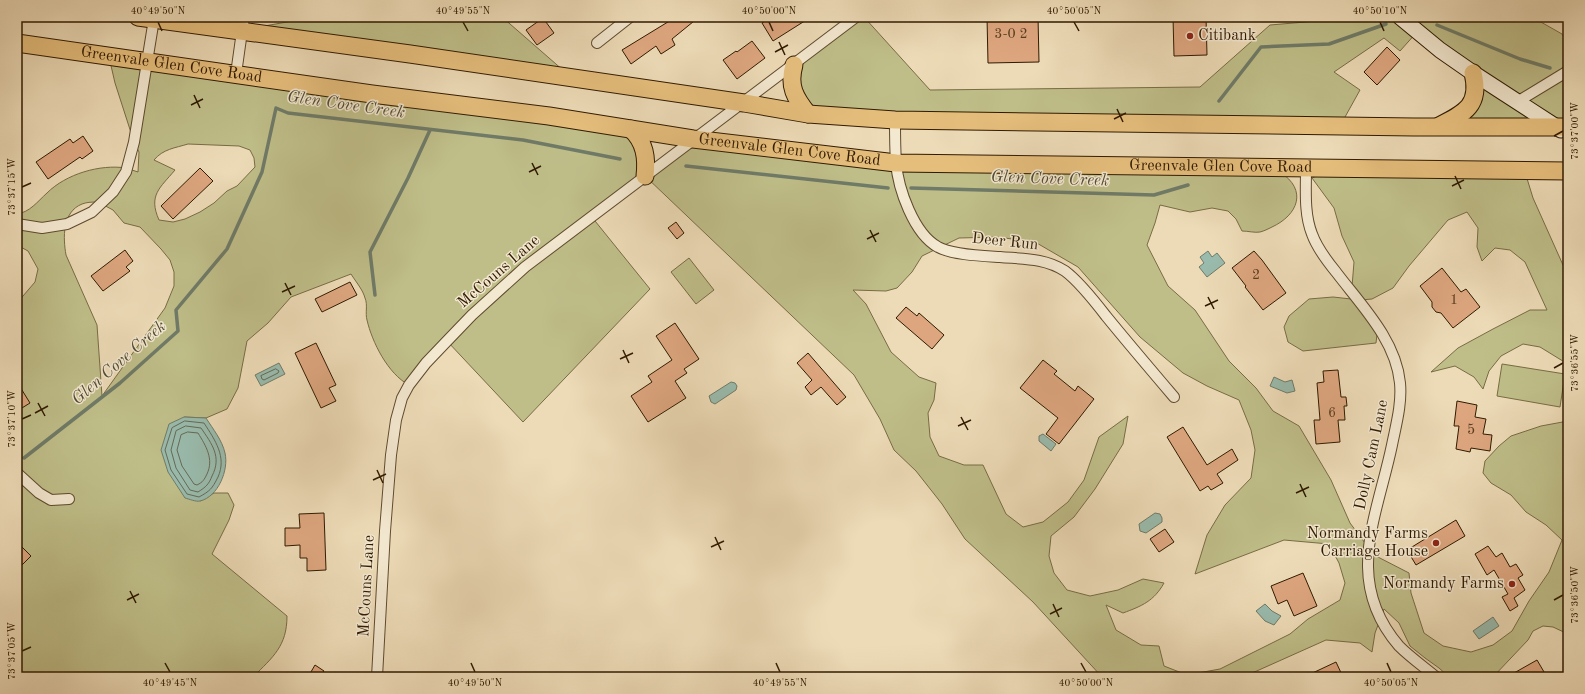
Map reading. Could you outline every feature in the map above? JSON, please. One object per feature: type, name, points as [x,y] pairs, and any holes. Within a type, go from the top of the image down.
[{"type":"main road","points":[[1400,17],[1435,46],[1473,73],[1517,102],[1564,129]]},
{"type":"main road","points":[[146,18],[243,24],[808,114],[895,120],[1564,129]]},
{"type":"main road","name":"Greenvale Glen Cove Road","points":[[17,43],[372,94],[549,116],[693,139],[896,163],[1306,169],[1517,169],[1568,171]]},
{"type":"main road","points":[[794,65],[791,80],[793,88],[801,105],[808,114]]},
{"type":"main road","points":[[1436,127],[1450,121],[1469,108],[1476,93],[1476,84],[1473,73]]},
{"type":"main road","points":[[631,129],[637,134],[644,149],[646,158],[645,176]]},
{"type":"street","points":[[597,43],[630,17]]},
{"type":"street","name":"McCouns Lane","points":[[377,677],[390,455],[396,420],[402,398],[409,385],[426,363],[452,336],[525,267],[856,17]]},
{"type":"street","points":[[17,224],[42,228],[67,224],[92,212],[113,192],[126,172],[134,142],[147,62],[146,18]]},
{"type":"street","points":[[236,74],[243,24]]},
{"type":"street","points":[[1517,102],[1568,72]]},
{"type":"street","name":"Deer Run","points":[[895,120],[896,163],[904,198],[919,229],[928,239],[938,247],[948,251],[1036,260],[1049,263],[1066,272],[1093,300],[1174,397]]},
{"type":"street","name":"Dolly Cam Lane","points":[[1306,169],[1307,217],[1311,234],[1318,248],[1378,327],[1392,352],[1399,374],[1401,399],[1399,414],[1387,470],[1370,533],[1368,551],[1368,578],[1374,604],[1385,627],[1400,646],[1436,677]]},
{"type":"street","points":[[17,473],[39,493],[51,500],[69,499]]},
{"type":"shaded area","points":[[315,17],[502,17],[572,78],[242,30]]},
{"type":"shaded area","points":[[856,17],[864,17],[930,90],[1200,87],[1270,25],[1317,21],[1326,17],[1532,17],[1562,34],[1568,43],[1568,126],[1450,121],[1476,83],[1417,32],[1400,51],[1384,38],[1334,72],[1360,90],[1340,126],[808,114],[791,67]]},
{"type":"shaded area","points":[[109,57],[631,129],[645,175],[693,139],[835,157],[1280,172],[1289,179],[1294,186],[1297,194],[1296,202],[1288,216],[1281,222],[1260,232],[1242,231],[1236,219],[1228,211],[1212,208],[1190,212],[1160,205],[1147,245],[1168,286],[1195,310],[1229,361],[1256,388],[1273,411],[1299,426],[1331,480],[1350,523],[1374,555],[1409,573],[1411,593],[1424,633],[1443,646],[1471,652],[1493,645],[1512,631],[1529,601],[1549,572],[1562,540],[1546,525],[1526,512],[1511,495],[1491,483],[1483,473],[1485,461],[1511,436],[1541,426],[1568,421],[1568,634],[1553,627],[1543,626],[1533,631],[1528,640],[1493,677],[1449,677],[1410,646],[1399,623],[1384,609],[1375,633],[1372,652],[1360,643],[1326,640],[1250,674],[1249,677],[1102,677],[1033,602],[965,539],[942,504],[916,471],[894,450],[880,419],[854,375],[645,176],[591,216],[650,289],[523,422],[447,341],[409,385],[401,380],[382,357],[377,347],[369,329],[364,295],[351,274],[291,297],[268,323],[247,341],[238,388],[227,409],[206,418],[184,417],[200,501],[214,493],[228,493],[234,505],[229,520],[212,554],[287,616],[282,643],[273,657],[253,677],[17,677],[17,303],[35,282],[38,269],[28,251],[17,245],[17,214],[30,209],[55,186],[84,172],[95,169],[116,167],[126,168],[138,172],[139,152],[134,142],[115,83]],"holes":[[[188,144],[239,146],[250,150],[254,158],[255,167],[237,186],[227,191],[214,203],[200,212],[185,219],[173,222],[159,220],[156,211],[155,198],[160,187],[175,170],[154,160],[165,151]],[[88,202],[98,202],[113,210],[124,223],[140,227],[170,260],[174,272],[174,286],[165,308],[102,396],[97,325],[66,255],[64,241],[67,219],[75,208]],[[997,237],[1035,242],[1078,267],[1140,337],[1183,373],[1207,386],[1239,400],[1251,430],[1255,450],[1251,478],[1225,505],[1207,535],[1195,574],[1284,540],[1329,544],[1339,563],[1345,583],[1340,600],[1308,619],[1290,634],[1220,669],[1187,675],[1164,666],[1159,646],[1141,645],[1116,630],[1106,605],[1123,613],[1152,599],[1164,583],[1143,579],[1118,590],[1090,596],[1067,590],[1054,573],[1049,556],[1051,536],[1074,517],[1095,489],[1123,444],[1128,416],[1099,437],[1084,480],[1068,502],[1043,522],[1023,527],[1006,514],[983,465],[964,465],[939,456],[930,437],[928,413],[934,400],[936,383],[919,377],[891,352],[866,304],[853,290],[886,291],[897,288],[912,272],[922,256],[959,238]]]},
{"type":"shaded area","points":[[1525,172],[1533,198],[1563,265],[1568,268],[1568,366],[1566,363],[1540,347],[1523,344],[1501,356],[1489,371],[1483,389],[1474,377],[1455,366],[1431,372],[1458,348],[1493,329],[1530,310],[1547,310],[1525,262],[1510,250],[1495,248],[1482,261],[1477,247],[1478,228],[1467,212],[1448,220],[1409,266],[1393,288],[1372,299],[1361,300],[1377,334],[1376,343],[1303,351],[1288,342],[1284,327],[1289,316],[1309,299],[1333,297],[1351,299],[1354,262],[1342,236],[1334,208],[1312,178],[1324,173]]},
{"type":"shaded area","points":[[689,258],[714,290],[696,304],[671,272]]},
{"type":"shaded area","points":[[1502,364],[1565,374],[1560,407],[1497,396]]},
{"type":"water","points":[[1208,251],[1212,257],[1217,253],[1225,263],[1207,277],[1199,267],[1204,263],[1200,257]]},
{"type":"water","points":[[279,363],[285,374],[261,386],[255,375]]},
{"type":"water","points":[[1274,377],[1285,382],[1292,380],[1295,391],[1287,393],[1270,386]]},
{"type":"water","points":[[731,382],[735,383],[737,386],[736,390],[715,404],[711,402],[709,396]]},
{"type":"water","points":[[184,417],[206,418],[220,439],[225,453],[226,460],[224,475],[221,482],[212,494],[200,501],[185,498],[168,472],[161,450],[169,424]]},
{"type":"water","points":[[1043,434],[1056,444],[1051,451],[1039,441],[1039,436]]},
{"type":"water","points":[[1155,513],[1160,514],[1162,522],[1146,533],[1140,531],[1139,524]]},
{"type":"water","points":[[1265,604],[1272,611],[1281,616],[1274,625],[1265,621],[1256,611]]},
{"type":"water","points":[[1493,617],[1499,626],[1479,639],[1473,631]]},
{"type":"building","points":[[676,17],[699,17],[672,39],[675,45],[661,54],[656,46],[631,64],[622,50]]},
{"type":"building","points":[[771,17],[811,17],[773,41],[762,23]]},
{"type":"building","points":[[987,17],[1038,17],[1039,62],[988,63]]},
{"type":"building","name":"Citibank","points":[[1173,17],[1206,17],[1207,55],[1174,56]]},
{"type":"building","points":[[543,18],[554,33],[537,45],[526,30]]},
{"type":"building","points":[[752,41],[765,58],[737,79],[723,60]]},
{"type":"building","points":[[1387,47],[1400,60],[1377,85],[1364,72]]},
{"type":"building","points":[[83,136],[93,151],[82,159],[80,157],[48,179],[36,162],[70,139],[73,143]]},
{"type":"building","points":[[200,168],[213,181],[173,219],[161,206]]},
{"type":"building","points":[[676,222],[684,233],[677,239],[668,228]]},
{"type":"building","points":[[125,250],[133,261],[126,267],[130,271],[103,291],[91,276]]},
{"type":"building","points":[[1254,251],[1286,293],[1263,310],[1232,268]]},
{"type":"building","points":[[1442,268],[1461,292],[1466,289],[1480,307],[1453,328],[1441,313],[1436,312],[1432,307],[1432,302],[1420,286]]},
{"type":"building","points":[[350,282],[357,295],[322,312],[315,299]]},
{"type":"building","points":[[906,307],[917,316],[919,313],[944,335],[932,349],[896,318]]},
{"type":"building","points":[[675,323],[699,359],[684,369],[687,373],[675,381],[686,398],[648,422],[631,396],[652,382],[648,376],[672,360],[656,336]]},
{"type":"building","points":[[316,343],[336,385],[329,388],[336,401],[321,408],[295,353]]},
{"type":"building","points":[[808,353],[846,397],[837,405],[821,387],[811,395],[805,387],[812,380],[797,363]]},
{"type":"building","points":[[1043,360],[1057,371],[1054,374],[1075,391],[1078,386],[1094,399],[1059,444],[1046,434],[1058,418],[1020,388]]},
{"type":"building","points":[[1338,370],[1341,397],[1346,397],[1347,406],[1344,406],[1345,420],[1338,420],[1340,442],[1316,444],[1314,420],[1320,420],[1317,383],[1324,382],[1323,371]]},
{"type":"building","points":[[17,382],[30,403],[17,411]]},
{"type":"building","points":[[1457,401],[1477,405],[1475,417],[1486,419],[1483,434],[1492,435],[1490,451],[1471,448],[1470,452],[1456,449],[1459,426],[1454,426]]},
{"type":"building","points":[[1183,427],[1207,465],[1232,449],[1238,460],[1217,474],[1223,483],[1211,490],[1208,486],[1200,491],[1167,437]]},
{"type":"building","points":[[324,513],[326,570],[307,571],[307,558],[300,558],[300,545],[285,546],[285,528],[300,528],[299,514]]},
{"type":"building","name":"Normandy Farms Carriage House","points":[[1456,520],[1465,536],[1416,565],[1407,550]]},
{"type":"building","points":[[1165,529],[1174,542],[1159,552],[1150,539]]},
{"type":"building","points":[[17,542],[31,556],[17,570]]},
{"type":"building","name":"Normandy Farms","points":[[1488,546],[1496,557],[1502,553],[1510,567],[1516,564],[1523,575],[1518,578],[1525,590],[1514,598],[1518,606],[1510,611],[1502,597],[1508,594],[1494,570],[1487,575],[1475,554]]},
{"type":"building","points":[[1303,573],[1317,606],[1294,616],[1287,600],[1278,604],[1271,586]]},
{"type":"building","points":[[1537,660],[1547,677],[1507,677]]},
{"type":"building","points":[[1336,662],[1343,677],[1304,677]]},
{"type":"building","points":[[315,665],[324,671],[320,677],[308,677]]},
{"type":"waterway","name":"Glen Cove Creek","points":[[1219,101],[1261,47],[1329,44],[1386,24]]},
{"type":"waterway","name":"Glen Cove Creek","points":[[1437,25],[1520,59],[1550,68]]},
{"type":"waterway","name":"Glen Cove Creek","points":[[24,458],[120,383],[178,331],[176,310],[227,249],[262,172],[276,108],[288,113],[523,140],[620,159]]},
{"type":"waterway","points":[[375,295],[370,252],[408,178],[430,130]]},
{"type":"waterway","name":"Glen Cove Creek","points":[[686,166],[888,188]]},
{"type":"waterway","name":"Glen Cove Creek","points":[[911,188],[1154,195],[1188,185]]},
{"type":"place","name":"Citibank","points":[[1190,36]]},
{"type":"place","name":"Normandy Farms Carriage House","points":[[1436,543]]},
{"type":"place","name":"Normandy Farms","points":[[1512,584]]}]
